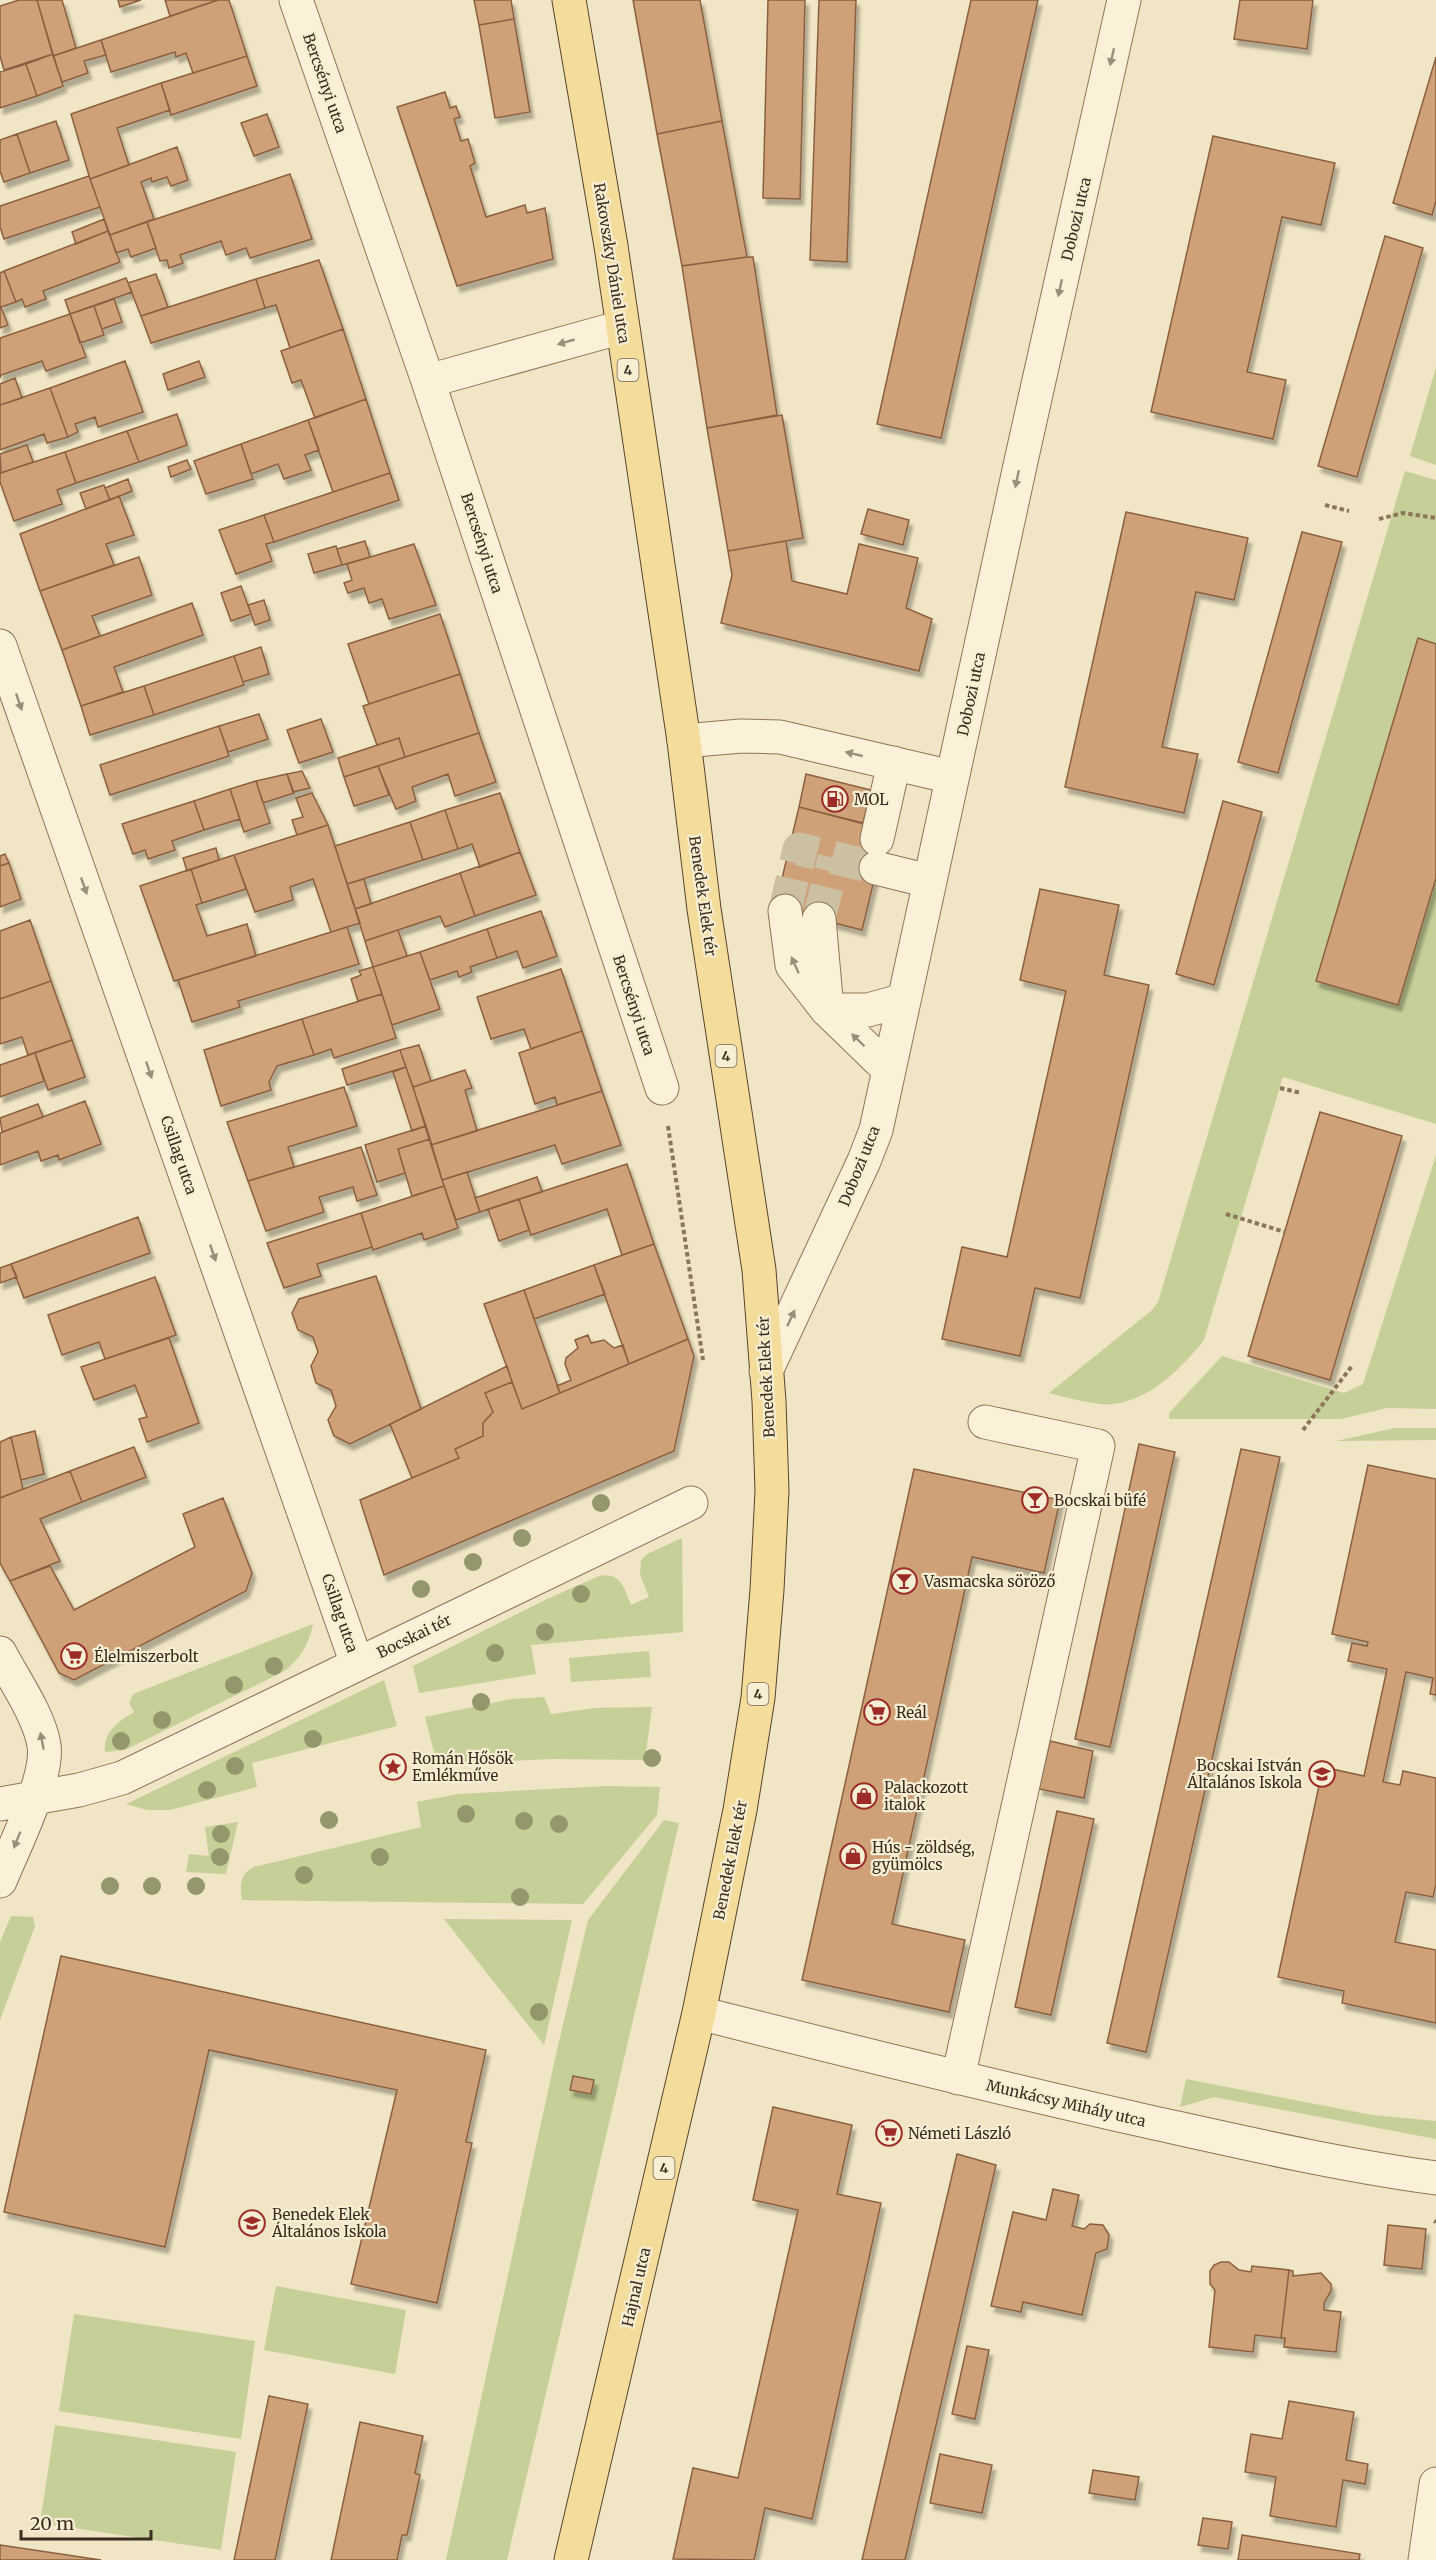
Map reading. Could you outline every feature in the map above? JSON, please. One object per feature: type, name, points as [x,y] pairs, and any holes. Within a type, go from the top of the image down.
[{"type":"main road","name":"Rakovszky Dániel utca","points":[[569,0],[622,327],[684,741]]},
{"type":"main road","name":"Benedek Elek tér","points":[[684,741],[704,909],[759,1270],[772,1491],[758,1698],[740,1810],[699,2013]]},
{"type":"main road","name":"Hajnal utca","points":[[571,2560],[699,2013]]},
{"type":"street","name":"Bercsényi utca","points":[[297,0],[428,381],[662,1088]]},
{"type":"street","name":"Dobozi utca","points":[[766,1371],[864,1161],[876,1130],[1124,0]]},
{"type":"street","points":[[428,381],[622,327]]},
{"type":"street","name":"Csillag utca","points":[[0,646],[357,1664]]},
{"type":"street","points":[[684,741],[741,736],[780,737],[952,777]]},
{"type":"street","points":[[894,764],[877,854],[929,881]]},
{"type":"street","points":[[785,911],[792,965],[827,1010],[889,1070]]},
{"type":"street","points":[[819,919],[827,1010]]},
{"type":"street","points":[[827,1010],[868,1010],[904,1000]]},
{"type":"street","points":[[958,2078],[1098,1446],[986,1422]]},
{"type":"street","name":"Bocskai tér","points":[[0,1804],[79,1790],[122,1778],[691,1503]]},
{"type":"street","points":[[0,1653],[38,1724],[43,1740],[43,1765],[34,1798],[0,1881]]},
{"type":"street","name":"Munkácsy Mihály utca","points":[[699,2013],[958,2078],[1279,2150],[1377,2170],[1436,2178]]},
{"type":"street","points":[[1425,2560],[1436,2484]]},
{"type":"path","points":[[1325,505],[1349,511]]},
{"type":"path","points":[[1378,519],[1403,513],[1436,518]]},
{"type":"path","points":[[662,1088],[703,1360]]},
{"type":"path","points":[[1280,1088],[1301,1093]]},
{"type":"path","points":[[1226,1214],[1285,1232]]},
{"type":"path","points":[[1303,1430],[1352,1366]]},
{"type":"green space","points":[[1436,367],[1436,465],[1410,456]]},
{"type":"green space","points":[[1405,471],[1436,480],[1436,1124],[1283,1077],[1204,1340],[1184,1363],[1159,1385],[1131,1400],[1116,1404],[1100,1404],[1049,1393],[1151,1311],[1158,1302]]},
{"type":"green space","points":[[1436,1155],[1436,1409],[1387,1408],[1341,1419],[1169,1419],[1169,1413],[1222,1356],[1344,1393],[1363,1384]]},
{"type":"green space","points":[[1395,1428],[1436,1428],[1436,1440],[1336,1441]]},
{"type":"green space","points":[[682,1538],[683,1632],[531,1645],[536,1674],[419,1693],[413,1666],[545,1600],[599,1576],[612,1576],[617,1579],[624,1587],[631,1605],[649,1597],[640,1575],[641,1560],[647,1554]]},
{"type":"green space","points":[[313,1624],[303,1651],[283,1672],[125,1750],[105,1752],[109,1733],[134,1712],[129,1703],[133,1694]]},
{"type":"green space","points":[[649,1651],[651,1677],[571,1682],[569,1658]]},
{"type":"green space","points":[[384,1680],[397,1726],[252,1763],[257,1787],[170,1810],[147,1810],[126,1804]]},
{"type":"green space","points":[[544,1697],[551,1714],[595,1708],[652,1707],[645,1760],[552,1759],[437,1764],[425,1717],[511,1699]]},
{"type":"green space","points":[[605,1786],[660,1787],[657,1815],[583,1904],[242,1900],[243,1877],[254,1867],[421,1827],[417,1802],[458,1794]]},
{"type":"green space","points":[[664,1820],[679,1823],[507,2560],[446,2560],[556,2054],[588,1920]]},
{"type":"green space","points":[[238,1822],[226,1874],[186,1872],[189,1854],[209,1856],[205,1827]]},
{"type":"green space","points":[[11,1916],[33,1917],[35,1926],[0,2020],[0,1942]]},
{"type":"green space","points":[[444,1919],[572,1920],[544,2045]]},
{"type":"green space","points":[[1186,2079],[1372,2115],[1436,2121],[1436,2139],[1214,2097],[1180,2107]]},
{"type":"green space","points":[[276,2286],[406,2310],[395,2374],[264,2350]]},
{"type":"green space","points":[[74,2314],[255,2341],[241,2439],[59,2411]]},
{"type":"green space","points":[[55,2425],[236,2452],[221,2550],[40,2523]]},
{"type":"building","points":[[19,0],[37,0],[53,54],[4,70],[0,56],[0,6]]},
{"type":"building","points":[[37,0],[62,0],[76,48],[53,56]]},
{"type":"building","points":[[118,0],[141,0],[120,7]]},
{"type":"building","points":[[165,0],[218,0],[170,16]]},
{"type":"building","points":[[218,0],[229,0],[247,56],[193,73],[186,53],[176,57],[175,52],[111,72],[101,40]]},
{"type":"building","points":[[474,0],[511,0],[514,19],[479,25]]},
{"type":"building","points":[[633,0],[700,0],[722,121],[657,134]]},
{"type":"building","points":[[768,0],[805,0],[800,199],[763,198]]},
{"type":"building","points":[[819,0],[856,0],[847,262],[810,260]]},
{"type":"building","points":[[971,0],[1038,0],[941,438],[877,424]]},
{"type":"building","points":[[1240,0],[1313,0],[1307,49],[1234,39]]},
{"type":"building","points":[[514,19],[530,112],[495,118],[479,25]]},
{"type":"building","points":[[101,40],[106,55],[84,61],[88,73],[62,82],[53,56]]},
{"type":"building","points":[[53,54],[63,86],[37,96],[26,64]]},
{"type":"building","points":[[247,56],[257,86],[171,115],[161,83]]},
{"type":"building","points":[[1436,57],[1436,201],[1432,215],[1393,203]]},
{"type":"building","points":[[26,64],[37,96],[0,108],[0,72]]},
{"type":"building","points":[[161,83],[170,110],[117,128],[129,165],[90,179],[71,114]]},
{"type":"building","points":[[445,92],[450,108],[456,106],[460,117],[454,119],[461,141],[468,139],[475,163],[470,166],[486,217],[525,205],[527,213],[545,208],[553,259],[457,286],[397,107]]},
{"type":"building","points":[[267,114],[279,147],[254,156],[241,123]]},
{"type":"building","points":[[56,121],[69,160],[30,173],[17,134]]},
{"type":"building","points":[[722,121],[747,257],[682,266],[657,134]]},
{"type":"building","points":[[17,134],[30,173],[4,182],[0,171],[0,140]]},
{"type":"building","points":[[1213,136],[1335,163],[1321,225],[1282,217],[1247,372],[1286,380],[1273,439],[1151,412]]},
{"type":"building","points":[[177,147],[188,180],[171,186],[167,177],[152,182],[151,178],[141,182],[154,219],[110,235],[90,179]]},
{"type":"building","points":[[290,174],[312,239],[250,258],[246,248],[226,255],[221,241],[180,255],[183,263],[169,268],[167,260],[160,261],[147,222]]},
{"type":"building","points":[[89,176],[100,207],[4,239],[0,227],[0,206]]},
{"type":"building","points":[[104,219],[108,231],[76,244],[72,232]]},
{"type":"building","points":[[147,222],[156,248],[131,257],[128,249],[116,253],[110,235]]},
{"type":"building","points":[[108,231],[120,262],[43,291],[46,299],[25,307],[22,299],[16,302],[4,271]]},
{"type":"building","points":[[1385,236],[1423,248],[1357,477],[1318,466]]},
{"type":"building","points":[[753,257],[777,415],[707,428],[682,266]]},
{"type":"building","points":[[319,260],[343,329],[290,348],[276,305],[265,308],[256,279]]},
{"type":"building","points":[[4,271],[16,302],[1,307],[8,325],[0,328],[0,273]]},
{"type":"building","points":[[156,274],[168,307],[141,316],[128,283]]},
{"type":"building","points":[[126,278],[132,292],[70,314],[65,300]]},
{"type":"building","points":[[256,279],[265,308],[151,343],[141,316]]},
{"type":"building","points":[[114,299],[122,322],[102,329],[94,306]]},
{"type":"building","points":[[94,306],[104,335],[80,343],[70,314]]},
{"type":"building","points":[[70,314],[86,357],[46,371],[42,361],[1,375],[0,378],[0,338]]},
{"type":"building","points":[[343,329],[366,399],[315,418],[301,380],[292,383],[281,351]]},
{"type":"building","points":[[125,361],[143,412],[98,427],[95,417],[75,424],[78,432],[68,437],[50,388]]},
{"type":"building","points":[[199,361],[205,377],[168,390],[163,374]]},
{"type":"building","points":[[15,378],[22,398],[0,405],[0,384]]},
{"type":"building","points":[[50,388],[68,437],[47,443],[44,434],[0,450],[0,405]]},
{"type":"building","points":[[366,399],[390,473],[333,492],[308,420]]},
{"type":"building","points":[[177,414],[187,445],[139,462],[127,431]]},
{"type":"building","points":[[782,415],[803,538],[728,551],[707,428]]},
{"type":"building","points":[[308,420],[319,450],[305,455],[311,470],[284,479],[278,464],[251,474],[241,444]]},
{"type":"building","points":[[127,431],[139,462],[76,483],[65,452]]},
{"type":"building","points":[[241,444],[253,479],[206,494],[194,461]]},
{"type":"building","points":[[27,445],[33,462],[1,473],[0,454]]},
{"type":"building","points":[[65,452],[76,483],[57,490],[62,504],[14,521],[0,482],[0,473]]},
{"type":"building","points":[[187,460],[191,469],[171,477],[168,467]]},
{"type":"building","points":[[390,473],[399,500],[274,542],[264,515]]},
{"type":"building","points":[[128,479],[132,491],[110,500],[105,488]]},
{"type":"building","points":[[104,485],[110,500],[86,509],[80,493]]},
{"type":"building","points":[[119,496],[134,535],[106,544],[114,565],[40,591],[20,534]]},
{"type":"building","points":[[868,509],[909,520],[903,545],[861,534]]},
{"type":"building","points":[[1126,512],[1248,538],[1234,600],[1196,592],[1162,747],[1198,754],[1184,813],[1065,787]]},
{"type":"building","points":[[264,515],[274,542],[266,544],[272,561],[236,574],[219,530]]},
{"type":"building","points":[[1302,532],[1342,542],[1278,773],[1238,762]]},
{"type":"building","points":[[365,541],[370,557],[342,565],[337,549]]},
{"type":"building","points":[[786,541],[792,581],[847,594],[859,544],[918,558],[906,608],[932,619],[919,671],[721,623],[732,575],[728,551]]},
{"type":"building","points":[[414,544],[436,605],[389,619],[382,599],[369,603],[364,588],[348,593],[344,583],[352,580],[347,564]]},
{"type":"building","points":[[336,546],[342,565],[314,573],[308,554]]},
{"type":"building","points":[[139,557],[152,595],[92,616],[100,636],[62,650],[40,591]]},
{"type":"building","points":[[241,586],[251,614],[231,621],[221,593]]},
{"type":"building","points":[[264,600],[270,620],[255,625],[248,605]]},
{"type":"building","points":[[192,603],[203,635],[114,667],[123,692],[81,706],[62,650]]},
{"type":"building","points":[[440,614],[460,674],[369,704],[348,644]]},
{"type":"building","points":[[1418,638],[1436,644],[1436,878],[1398,1005],[1316,981]]},
{"type":"building","points":[[261,647],[269,674],[243,682],[234,656]]},
{"type":"building","points":[[234,656],[244,685],[154,715],[144,686]]},
{"type":"building","points":[[460,674],[479,733],[405,757],[399,738],[377,745],[363,706]]},
{"type":"building","points":[[144,686],[154,715],[90,735],[81,706]]},
{"type":"building","points":[[259,714],[268,739],[228,752],[219,726]]},
{"type":"building","points":[[321,719],[333,752],[299,763],[287,730]]},
{"type":"building","points":[[219,726],[229,756],[110,795],[100,765]]},
{"type":"building","points":[[479,733],[496,782],[455,796],[448,774],[412,787],[416,801],[396,809],[378,766]]},
{"type":"building","points":[[399,738],[405,757],[344,777],[338,758]]},
{"type":"building","points":[[378,766],[389,795],[354,806],[344,777]]},
{"type":"building","points":[[302,771],[310,788],[293,792],[287,774]]},
{"type":"building","points":[[287,774],[294,793],[263,803],[256,781]]},
{"type":"building","name":"MOL","points":[[806,774],[871,790],[863,823],[799,807]]},
{"type":"building","points":[[256,781],[270,823],[244,832],[230,789]]},
{"type":"building","points":[[230,789],[240,819],[204,830],[194,801]]},
{"type":"building","points":[[312,793],[328,825],[297,835],[292,820],[303,817],[296,798]]},
{"type":"building","points":[[500,793],[520,852],[480,867],[472,844],[458,849],[445,810]]},
{"type":"building","points":[[194,801],[204,830],[172,841],[175,850],[148,859],[145,850],[133,854],[122,824]]},
{"type":"building","points":[[1223,801],[1262,812],[1214,985],[1176,974]]},
{"type":"building","points":[[799,807],[868,825],[882,847],[862,930],[775,908]]},
{"type":"building","points":[[445,810],[458,849],[423,860],[410,822]]},
{"type":"building","points":[[410,822],[423,860],[347,884],[335,846]]},
{"type":"building","points":[[328,825],[360,923],[331,932],[313,879],[290,887],[293,900],[255,912],[234,855]]},
{"type":"building","points":[[216,848],[219,860],[187,871],[183,858]]},
{"type":"building","points":[[520,852],[536,895],[475,916],[460,873]]},
{"type":"building","points":[[5,854],[9,863],[0,866],[0,856]]},
{"type":"building","points":[[234,855],[246,889],[202,903],[191,869]]},
{"type":"building","points":[[9,863],[21,899],[0,907],[0,866]]},
{"type":"building","points":[[191,869],[202,903],[196,905],[207,936],[247,924],[256,956],[174,981],[140,886]]},
{"type":"building","points":[[460,873],[475,916],[445,927],[440,916],[365,941],[355,909]]},
{"type":"building","points":[[364,879],[371,904],[355,909],[347,884]]},
{"type":"building","points":[[1040,889],[1119,905],[1104,975],[1149,985],[1080,1298],[1035,1288],[1020,1356],[942,1339],[962,1247],[1007,1257],[1066,991],[1020,980]]},
{"type":"building","points":[[541,911],[557,956],[523,968],[517,951],[497,958],[487,929]]},
{"type":"building","points":[[30,920],[51,981],[0,999],[0,931]]},
{"type":"building","points":[[347,927],[359,964],[238,1001],[240,1007],[192,1022],[178,980]]},
{"type":"building","points":[[487,929],[497,958],[470,967],[472,972],[459,977],[457,971],[430,980],[420,952]]},
{"type":"building","points":[[398,930],[407,956],[373,967],[365,941]]},
{"type":"building","points":[[420,952],[440,1009],[392,1025],[373,967]]},
{"type":"building","points":[[373,967],[382,994],[358,1001],[351,979],[361,975],[359,971]]},
{"type":"building","points":[[561,969],[582,1031],[531,1049],[524,1029],[491,1039],[477,997]]},
{"type":"building","points":[[51,981],[72,1040],[28,1055],[22,1037],[0,1044],[0,999]]},
{"type":"building","points":[[382,994],[396,1038],[334,1058],[331,1049],[314,1055],[302,1019]]},
{"type":"building","points":[[302,1019],[314,1055],[277,1066],[269,1082],[271,1090],[221,1106],[204,1050]]},
{"type":"building","points":[[582,1031],[602,1091],[557,1105],[555,1097],[535,1104],[519,1053]]},
{"type":"building","points":[[72,1040],[85,1077],[48,1090],[35,1053]]},
{"type":"building","points":[[419,1045],[431,1081],[413,1087],[400,1050]]},
{"type":"building","points":[[400,1050],[406,1067],[347,1085],[342,1069]]},
{"type":"building","points":[[35,1053],[44,1081],[0,1097],[0,1065]]},
{"type":"building","points":[[406,1067],[426,1126],[412,1131],[393,1072]]},
{"type":"building","points":[[465,1070],[472,1088],[465,1090],[477,1131],[431,1145],[413,1087]]},
{"type":"building","points":[[344,1087],[357,1126],[288,1147],[294,1167],[248,1181],[227,1122]]},
{"type":"building","points":[[602,1091],[621,1145],[562,1164],[555,1145],[442,1180],[431,1145]]},
{"type":"building","points":[[85,1101],[101,1144],[59,1160],[58,1155],[41,1161],[38,1151],[0,1165],[0,1133]]},
{"type":"building","points":[[38,1104],[43,1117],[2,1132],[0,1118]]},
{"type":"building","points":[[1320,1112],[1402,1136],[1330,1380],[1248,1356]]},
{"type":"building","points":[[426,1126],[430,1139],[398,1149],[405,1173],[377,1182],[365,1145]]},
{"type":"building","points":[[430,1139],[444,1186],[412,1196],[398,1149]]},
{"type":"building","points":[[361,1147],[377,1195],[357,1201],[353,1187],[319,1197],[324,1212],[266,1231],[248,1181]]},
{"type":"building","points":[[627,1164],[654,1244],[622,1255],[607,1209],[531,1235],[519,1199]]},
{"type":"building","points":[[467,1172],[480,1212],[456,1220],[442,1180]]},
{"type":"building","points":[[537,1177],[542,1192],[480,1212],[475,1198]]},
{"type":"building","points":[[444,1186],[458,1228],[424,1240],[422,1233],[373,1250],[361,1213]]},
{"type":"building","points":[[519,1199],[529,1230],[499,1241],[488,1209]]},
{"type":"building","points":[[361,1213],[372,1247],[317,1264],[321,1276],[284,1288],[267,1243]]},
{"type":"building","points":[[138,1217],[150,1253],[24,1298],[11,1264]]},
{"type":"building","points":[[654,1244],[688,1339],[629,1364],[594,1265]]},
{"type":"building","points":[[11,1264],[17,1277],[0,1283],[0,1268]]},
{"type":"building","points":[[594,1265],[605,1294],[534,1319],[524,1290]]},
{"type":"building","points":[[376,1276],[421,1409],[350,1444],[334,1436],[328,1420],[336,1406],[331,1390],[316,1383],[311,1366],[318,1352],[313,1337],[298,1330],[292,1313],[299,1299]]},
{"type":"building","points":[[155,1277],[176,1335],[105,1359],[99,1342],[62,1355],[48,1315]]},
{"type":"building","points":[[524,1290],[560,1393],[522,1409],[484,1304]]},
{"type":"building","points":[[588,1335],[591,1343],[604,1340],[614,1348],[623,1345],[629,1364],[560,1393],[557,1386],[571,1380],[565,1364],[566,1358],[578,1348],[575,1340]]},
{"type":"building","points":[[169,1338],[199,1423],[147,1442],[139,1419],[147,1417],[135,1385],[94,1400],[81,1367]]},
{"type":"building","points":[[688,1339],[694,1356],[674,1451],[384,1575],[360,1500],[459,1458],[455,1449],[483,1436],[483,1423],[493,1412],[485,1393],[512,1382],[522,1409]]},
{"type":"building","points":[[507,1366],[512,1382],[485,1393],[493,1412],[483,1423],[483,1436],[455,1449],[459,1458],[412,1478],[390,1424]]},
{"type":"building","points":[[35,1431],[44,1474],[21,1480],[11,1437]]},
{"type":"building","points":[[11,1437],[23,1489],[0,1498],[0,1442]]},
{"type":"building","points":[[1139,1444],[1175,1452],[1110,1747],[1075,1739]]},
{"type":"building","points":[[134,1447],[146,1477],[82,1502],[70,1471]]},
{"type":"building","points":[[1241,1449],[1280,1457],[1146,2052],[1107,2043]]},
{"type":"building","points":[[1368,1465],[1436,1479],[1436,1695],[1430,1694],[1433,1678],[1406,1672],[1383,1782],[1400,1785],[1403,1771],[1436,1778],[1436,1884],[1433,1897],[1406,1892],[1395,1942],[1436,1950],[1436,2023],[1342,2003],[1344,1991],[1278,1977],[1323,1767],[1364,1776],[1387,1669],[1348,1661],[1352,1643],[1367,1646],[1368,1642],[1332,1634]]},
{"type":"building","points":[[914,1469],[1060,1500],[1044,1573],[972,1557],[892,1924],[965,1940],[949,2012],[802,1980]]},
{"type":"building","points":[[70,1471],[82,1502],[40,1519],[60,1561],[10,1581],[0,1563],[0,1498]]},
{"type":"building","points":[[223,1498],[252,1573],[246,1591],[74,1680],[59,1673],[10,1581],[50,1566],[74,1610],[195,1547],[183,1514]]},
{"type":"building","points":[[1050,1741],[1093,1751],[1084,1798],[1039,1789]]},
{"type":"building","points":[[1057,1811],[1094,1819],[1051,2015],[1015,2007]]},
{"type":"building","points":[[61,1956],[486,2050],[466,2142],[472,2143],[437,2303],[351,2284],[397,2090],[209,2050],[165,2247],[4,2212]]},
{"type":"building","points":[[573,2076],[594,2080],[591,2094],[570,2090]]},
{"type":"building","points":[[773,2107],[852,2125],[837,2194],[881,2203],[812,2519],[765,2508],[754,2560],[673,2559],[693,2468],[738,2478],[798,2210],[753,2200]]},
{"type":"building","points":[[957,2154],[996,2165],[905,2560],[862,2560]]},
{"type":"building","points":[[1053,2189],[1079,2195],[1072,2226],[1084,2229],[1090,2224],[1103,2225],[1109,2235],[1107,2249],[1096,2253],[1082,2315],[1023,2302],[1021,2312],[991,2306],[1013,2212],[1046,2220]]},
{"type":"building","points":[[1388,2225],[1426,2229],[1422,2269],[1384,2265]]},
{"type":"building","points":[[1229,2262],[1239,2270],[1251,2272],[1252,2266],[1289,2270],[1281,2338],[1255,2335],[1253,2352],[1209,2347],[1215,2290],[1210,2284],[1210,2271],[1214,2265]]},
{"type":"building","points":[[1289,2270],[1293,2271],[1293,2276],[1321,2273],[1331,2284],[1331,2291],[1324,2303],[1324,2310],[1341,2312],[1336,2352],[1284,2347],[1285,2338],[1281,2338]]},
{"type":"building","points":[[967,2346],[989,2350],[975,2419],[952,2414]]},
{"type":"building","points":[[269,2396],[308,2404],[275,2560],[234,2560]]},
{"type":"building","points":[[1289,2401],[1354,2412],[1346,2460],[1368,2464],[1365,2484],[1343,2480],[1336,2527],[1270,2516],[1276,2477],[1245,2472],[1251,2434],[1282,2439]]},
{"type":"building","points":[[360,2422],[423,2436],[415,2473],[420,2475],[407,2535],[402,2535],[397,2560],[331,2560]]},
{"type":"building","points":[[940,2454],[992,2465],[982,2513],[930,2503]]},
{"type":"building","points":[[1093,2470],[1139,2477],[1135,2500],[1089,2493]]},
{"type":"building","points":[[1203,2518],[1232,2522],[1228,2549],[1198,2545]]},
{"type":"building","points":[[1242,2535],[1360,2554],[1359,2560],[1238,2560]]},
{"type":"building","points":[[0,2545],[101,2560],[0,2560]]},
{"type":"tunnel","points":[[785,911],[799,849],[876,868]]},
{"type":"tunnel","points":[[819,919],[834,858]]},
{"type":"place","name":"MOL","points":[[835,799]]},
{"type":"place","name":"Bocskai büfé","points":[[1035,1500]]},
{"type":"place","name":"Vasmacska söröző","points":[[904,1581]]},
{"type":"place","name":"Élelmiszerbolt","points":[[74,1656]]},
{"type":"place","name":"Reál","points":[[877,1712]]},
{"type":"place","name":"Román Hősök Emlékműve","points":[[393,1767]]},
{"type":"place","name":"Bocskai István Általános Iskola","points":[[1322,1774]]},
{"type":"place","name":"Palackozott italok","points":[[864,1796]]},
{"type":"place","name":"Hús - zöldség, gyümölcs","points":[[853,1856]]},
{"type":"place","name":"Németi László","points":[[889,2133]]},
{"type":"place","name":"Benedek Elek Általános Iskola","points":[[252,2223]]}]
